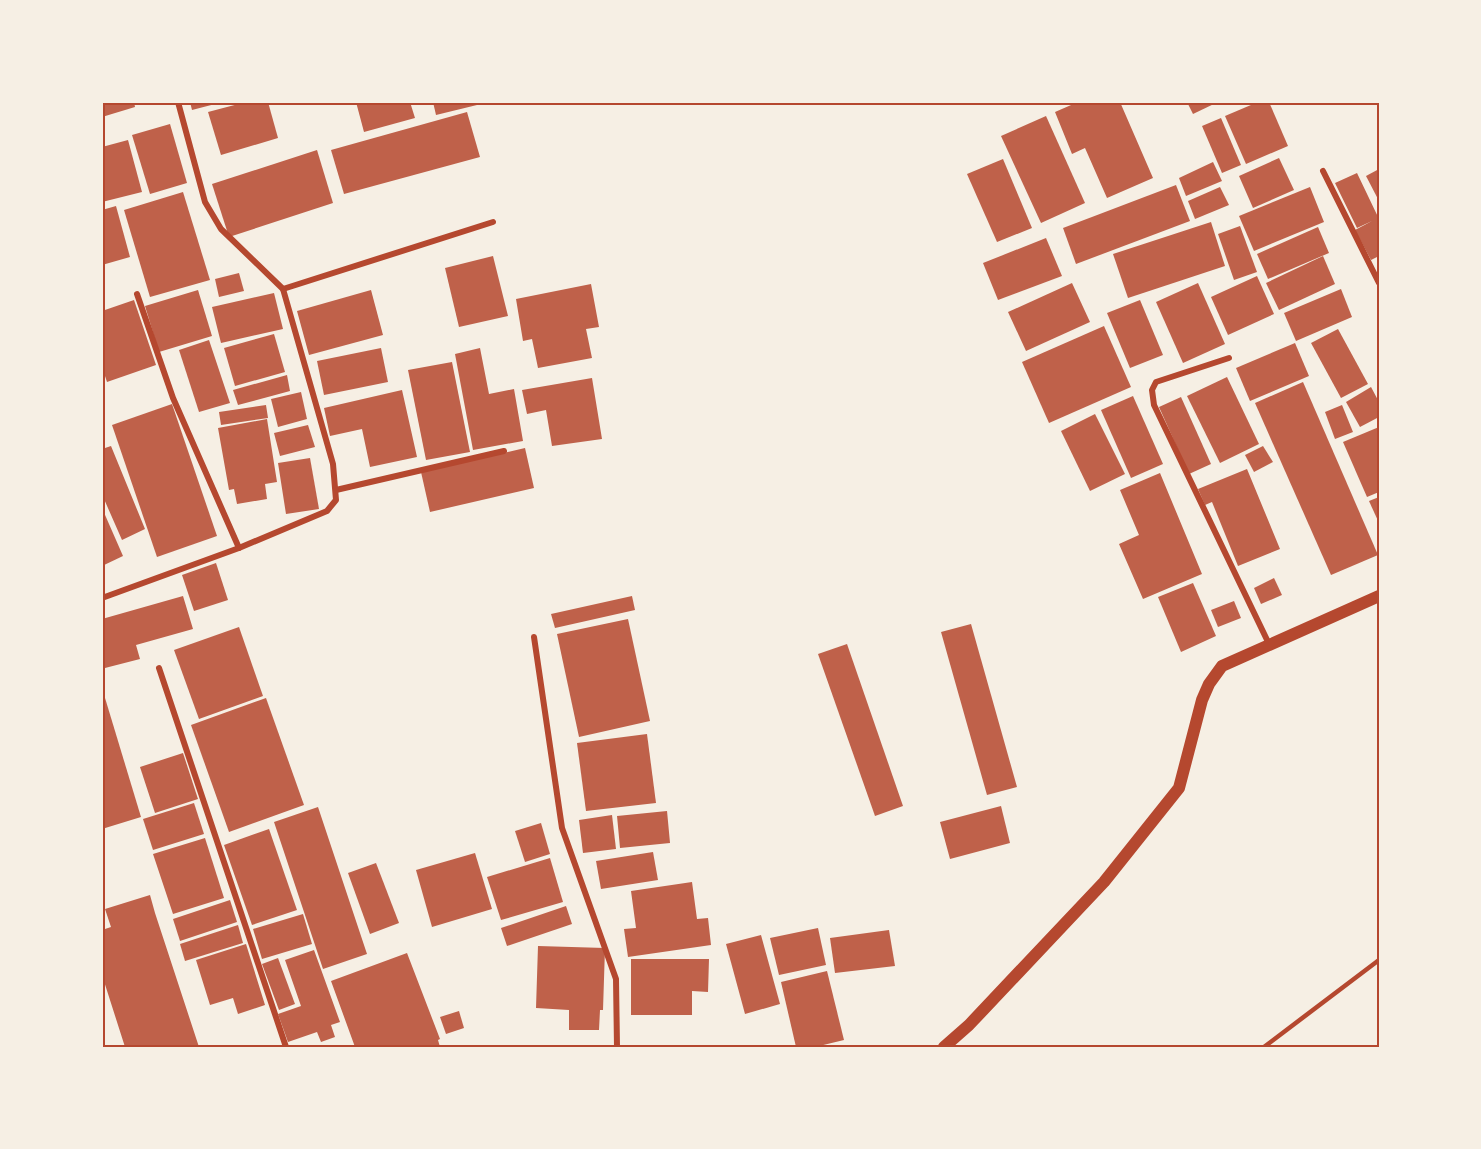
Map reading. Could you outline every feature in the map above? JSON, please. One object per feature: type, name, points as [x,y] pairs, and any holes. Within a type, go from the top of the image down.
[{"type":"main road","points":[[944,1047],[969,1025],[1104,882],[1179,788],[1202,700],[1209,684],[1222,666],[1379,596]]},
{"type":"street","points":[[102,598],[128,591],[327,511],[336,500],[333,464],[283,289],[221,229],[205,202],[178,102]]},
{"type":"street","points":[[1323,171],[1379,284]]},
{"type":"street","points":[[283,289],[493,222]]},
{"type":"street","points":[[137,294],[173,398],[238,548]]},
{"type":"street","points":[[1229,358],[1156,382],[1152,397],[1269,644]]},
{"type":"street","points":[[336,490],[504,451]]},
{"type":"street","points":[[534,637],[562,828],[616,979],[617,1047]]},
{"type":"street","points":[[159,668],[286,1047]]},
{"type":"lane","points":[[1267,1046],[1379,960]]},
{"type":"building","points":[[102,102],[134,102],[135,107],[102,117]]},
{"type":"building","points":[[190,102],[219,102],[219,103],[192,110]]},
{"type":"building","points":[[246,102],[268,102],[278,138],[221,155],[208,112]]},
{"type":"building","points":[[356,102],[410,102],[415,118],[364,132]]},
{"type":"building","points":[[433,102],[476,102],[477,105],[436,115]]},
{"type":"building","points":[[1078,102],[1120,102],[1153,178],[1107,198],[1085,148],[1072,154],[1055,112]]},
{"type":"building","points":[[1187,102],[1218,102],[1193,114]]},
{"type":"building","points":[[1258,102],[1269,102],[1288,146],[1246,164],[1225,116]]},
{"type":"building","points":[[467,112],[480,157],[344,194],[331,150]]},
{"type":"building","points":[[1046,116],[1085,203],[1041,223],[1001,136]]},
{"type":"building","points":[[1221,118],[1241,165],[1222,173],[1202,126]]},
{"type":"building","points":[[170,124],[187,183],[150,194],[132,135]]},
{"type":"building","points":[[128,140],[142,192],[102,202],[102,147]]},
{"type":"building","points":[[317,150],[333,203],[229,237],[212,184]]},
{"type":"building","points":[[1279,158],[1294,190],[1253,208],[1239,176]]},
{"type":"building","points":[[1003,159],[1032,228],[997,242],[967,174]]},
{"type":"building","points":[[1213,162],[1222,181],[1186,196],[1179,178]]},
{"type":"building","points":[[1379,169],[1379,201],[1366,176]]},
{"type":"building","points":[[1357,173],[1379,219],[1379,256],[1371,260],[1355,230],[1372,221],[1357,228],[1335,183]]},
{"type":"building","points":[[1176,185],[1190,221],[1076,264],[1063,228]]},
{"type":"building","points":[[1220,187],[1229,205],[1195,219],[1188,201]]},
{"type":"building","points":[[1310,187],[1324,222],[1254,251],[1239,216]]},
{"type":"building","points":[[183,192],[210,280],[150,297],[124,210]]},
{"type":"building","points":[[116,206],[130,257],[102,265],[102,210]]},
{"type":"building","points":[[1211,222],[1225,266],[1128,298],[1113,254]]},
{"type":"building","points":[[1240,226],[1257,272],[1234,280],[1218,234]]},
{"type":"building","points":[[1318,227],[1329,253],[1268,279],[1257,254]]},
{"type":"building","points":[[1046,238],[1062,276],[998,300],[983,263]]},
{"type":"building","points":[[493,256],[508,316],[459,327],[445,268]]},
{"type":"building","points":[[1323,256],[1335,284],[1279,310],[1266,283]]},
{"type":"building","points":[[239,273],[244,291],[219,297],[215,279]]},
{"type":"building","points":[[1257,276],[1274,314],[1228,335],[1211,297]]},
{"type":"building","points":[[1072,283],[1090,322],[1026,351],[1008,312]]},
{"type":"building","points":[[1198,283],[1225,344],[1183,363],[1156,302]]},
{"type":"building","points":[[591,284],[599,327],[586,329],[592,358],[538,368],[532,339],[523,341],[516,299]]},
{"type":"building","points":[[1341,289],[1352,317],[1296,341],[1284,313]]},
{"type":"building","points":[[198,290],[212,336],[159,352],[145,306]]},
{"type":"building","points":[[371,290],[383,335],[309,355],[297,311]]},
{"type":"building","points":[[274,293],[283,329],[221,343],[212,307]]},
{"type":"building","points":[[134,300],[156,365],[107,382],[102,367],[102,311]]},
{"type":"building","points":[[1140,300],[1163,355],[1130,368],[1107,313]]},
{"type":"building","points":[[1104,326],[1131,387],[1049,423],[1022,362]]},
{"type":"building","points":[[1338,329],[1368,384],[1341,398],[1311,343]]},
{"type":"building","points":[[274,334],[285,372],[235,386],[224,348]]},
{"type":"building","points":[[209,340],[230,403],[199,412],[179,350]]},
{"type":"building","points":[[1295,343],[1309,376],[1250,401],[1236,368]]},
{"type":"building","points":[[381,348],[388,382],[324,395],[317,361]]},
{"type":"building","points":[[480,348],[489,394],[514,389],[523,441],[473,450],[455,354]]},
{"type":"building","points":[[452,362],[470,452],[426,460],[408,370]]},
{"type":"building","points":[[287,375],[290,391],[238,405],[233,390]]},
{"type":"building","points":[[1227,377],[1259,444],[1220,463],[1187,396]]},
{"type":"building","points":[[592,378],[602,439],[552,446],[546,410],[527,414],[522,390]]},
{"type":"building","points":[[1303,382],[1378,555],[1331,575],[1255,403]]},
{"type":"building","points":[[1371,387],[1379,402],[1379,417],[1360,427],[1346,402]]},
{"type":"building","points":[[402,390],[417,457],[370,467],[362,429],[330,436],[324,408]]},
{"type":"building","points":[[301,392],[307,419],[278,427],[271,399]]},
{"type":"building","points":[[1133,396],[1163,464],[1131,478],[1101,410]]},
{"type":"building","points":[[1181,397],[1211,464],[1189,474],[1159,407]]},
{"type":"building","points":[[172,404],[217,536],[157,557],[112,425]]},
{"type":"building","points":[[266,405],[268,418],[221,425],[219,412]]},
{"type":"building","points":[[1342,405],[1353,432],[1335,439],[1325,412]]},
{"type":"building","points":[[1095,414],[1125,474],[1090,491],[1061,431]]},
{"type":"building","points":[[267,419],[277,482],[265,484],[267,499],[237,504],[234,489],[229,490],[218,428]]},
{"type":"building","points":[[308,425],[315,447],[280,456],[274,433]]},
{"type":"building","points":[[1379,427],[1379,492],[1367,497],[1343,442]]},
{"type":"building","points":[[111,446],[145,529],[122,540],[104,499],[102,500],[102,449]]},
{"type":"building","points":[[1263,446],[1273,462],[1254,472],[1245,455]]},
{"type":"building","points":[[525,448],[534,488],[430,512],[421,472]]},
{"type":"building","points":[[310,458],[319,509],[286,514],[278,463]]},
{"type":"building","points":[[1247,469],[1280,549],[1238,566],[1212,502],[1205,505],[1198,489]]},
{"type":"building","points":[[1160,473],[1202,574],[1143,599],[1119,544],[1139,535],[1120,490]]},
{"type":"building","points":[[1379,497],[1379,523],[1369,501]]},
{"type":"building","points":[[102,508],[123,556],[102,566]]},
{"type":"building","points":[[216,563],[228,600],[194,611],[182,575]]},
{"type":"building","points":[[1274,578],[1282,595],[1261,604],[1254,588]]},
{"type":"building","points":[[1193,583],[1216,636],[1181,652],[1158,597]]},
{"type":"building","points":[[183,596],[193,629],[136,645],[140,659],[105,668],[102,657],[102,619]]},
{"type":"building","points":[[632,596],[635,610],[555,628],[551,614]]},
{"type":"building","points":[[1234,601],[1241,618],[1218,627],[1211,610]]},
{"type":"building","points":[[628,619],[650,721],[579,737],[557,634]]},
{"type":"building","points":[[971,624],[1017,787],[987,795],[941,632]]},
{"type":"building","points":[[239,627],[263,696],[199,719],[174,650]]},
{"type":"building","points":[[847,644],[903,806],[875,816],[818,654]]},
{"type":"building","points":[[102,688],[141,817],[102,829]]},
{"type":"building","points":[[266,698],[304,805],[229,832],[191,725]]},
{"type":"building","points":[[647,734],[656,803],[586,811],[577,743]]},
{"type":"building","points":[[183,753],[198,799],[155,813],[140,767]]},
{"type":"building","points":[[194,803],[204,834],[153,850],[143,819]]},
{"type":"building","points":[[1001,806],[1010,843],[950,859],[940,822]]},
{"type":"building","points":[[318,807],[367,954],[323,969],[274,822]]},
{"type":"building","points":[[667,811],[670,843],[620,848],[617,816]]},
{"type":"building","points":[[612,815],[616,849],[583,853],[579,820]]},
{"type":"building","points":[[541,823],[550,854],[525,862],[515,831]]},
{"type":"building","points":[[269,829],[297,910],[252,925],[224,845]]},
{"type":"building","points":[[205,838],[224,898],[173,914],[153,854]]},
{"type":"building","points":[[653,852],[658,880],[601,889],[596,861]]},
{"type":"building","points":[[475,853],[492,909],[432,927],[416,870]]},
{"type":"building","points":[[550,858],[563,902],[501,920],[487,877]]},
{"type":"building","points":[[376,863],[399,923],[370,934],[348,873]]},
{"type":"building","points":[[692,882],[697,919],[708,918],[711,945],[628,957],[624,929],[636,928],[631,891]]},
{"type":"building","points":[[150,895],[199,1047],[125,1047],[102,975],[102,930],[111,927],[105,909]]},
{"type":"building","points":[[230,900],[237,922],[180,941],[173,919]]},
{"type":"building","points":[[566,906],[572,924],[507,946],[501,928]]},
{"type":"building","points":[[303,914],[312,944],[262,959],[253,929]]},
{"type":"building","points":[[238,925],[243,943],[185,961],[180,944]]},
{"type":"building","points":[[818,928],[826,965],[779,975],[770,938]]},
{"type":"building","points":[[889,930],[895,966],[835,973],[830,938]]},
{"type":"building","points":[[761,935],[780,1004],[745,1014],[726,944]]},
{"type":"building","points":[[246,944],[265,1005],[238,1014],[233,998],[210,1005],[196,960]]},
{"type":"building","points":[[538,946],[605,948],[603,1010],[600,1010],[599,1030],[569,1030],[569,1010],[536,1008]]},
{"type":"building","points":[[314,950],[340,1022],[331,1025],[335,1037],[321,1042],[317,1032],[288,1042],[278,1014],[301,1006],[285,960]]},
{"type":"building","points":[[407,953],[440,1039],[438,1040],[440,1047],[355,1047],[331,981]]},
{"type":"building","points":[[278,958],[295,1004],[279,1010],[262,964]]},
{"type":"building","points":[[631,959],[709,959],[708,992],[692,991],[692,1015],[631,1015]]},
{"type":"building","points":[[827,971],[844,1040],[815,1047],[796,1047],[781,982]]},
{"type":"building","points":[[459,1011],[464,1028],[446,1034],[440,1017]]}]
